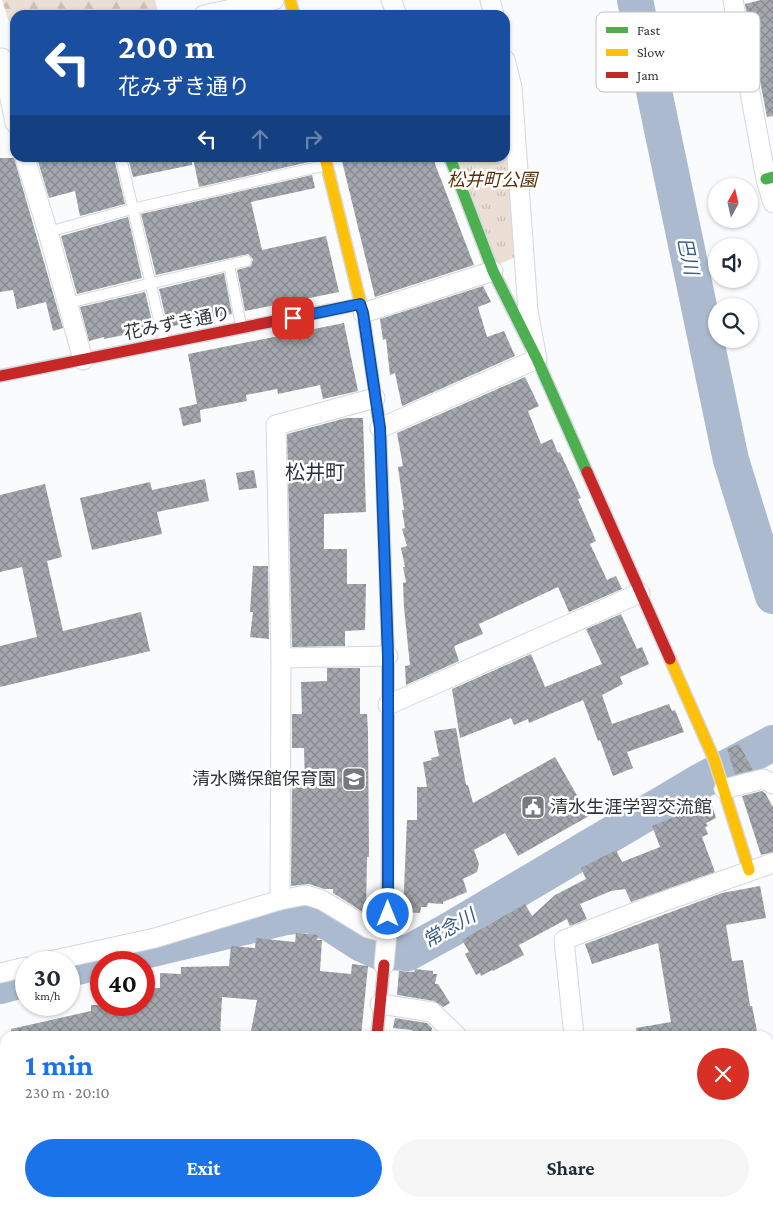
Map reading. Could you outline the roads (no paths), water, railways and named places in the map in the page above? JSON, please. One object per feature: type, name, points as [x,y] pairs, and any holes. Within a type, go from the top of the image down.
[{"type":"street","points":[[227,10],[274,0]]},
{"type":"street","points":[[6,53],[10,84]]},
{"type":"street","points":[[510,79],[512,87],[510,97]]},
{"type":"street","points":[[752,92],[770,178],[773,203]]},
{"type":"street","points":[[510,113],[528,311],[537,359]]},
{"type":"street","points":[[26,162],[48,232],[83,360]]},
{"type":"street","points":[[326,162],[362,309],[380,428],[388,705],[387,933],[377,1031]]},
{"type":"street","points":[[452,162],[493,271],[537,359],[714,759],[749,870]]},
{"type":"street","points":[[362,309],[493,271]]},
{"type":"street","name":"花みずき通り","points":[[0,376],[242,328],[362,309]]},
{"type":"street","points":[[380,428],[537,359]]},
{"type":"street","points":[[280,900],[280,658],[276,425],[375,398]]},
{"type":"street","points":[[388,705],[640,593]]},
{"type":"street","points":[[280,658],[388,656]]},
{"type":"street","points":[[724,788],[763,779],[773,784]]},
{"type":"street","points":[[573,1031],[564,940],[651,906],[773,863]]},
{"type":"street","points":[[80,954],[155,938],[280,900],[306,895],[322,900],[368,928],[387,933]]},
{"type":"street","points":[[0,973],[15,970]]},
{"type":"street","points":[[380,1004],[432,1012],[452,1031]]},
{"type":"lane","points":[[122,162],[165,343]]},
{"type":"lane","points":[[48,232],[322,162]]},
{"type":"lane","points":[[68,303],[246,261]]},
{"type":"lane","points":[[229,265],[242,328]]},
{"type":"waterway","name":"巴川","points":[[635,0],[638,12]]},
{"type":"waterway","name":"巴川","points":[[654,92],[731,460],[773,596]]},
{"type":"waterway","name":"常念川","points":[[80,966],[286,917],[310,915],[331,924],[362,944],[380,952],[408,953],[701,781],[773,743]]},
{"type":"waterway","name":"常念川","points":[[0,986],[15,982]]},
{"type":"place","name":"清水隣保館保育園","points":[[354,779]]},
{"type":"place","name":"清水生涯学習交流館","points":[[533,807]]},
{"type":"district","name":"松井町","points":[[315,472]]},
{"type":"park label","name":"松井町公園","points":[[492,180]]}]
